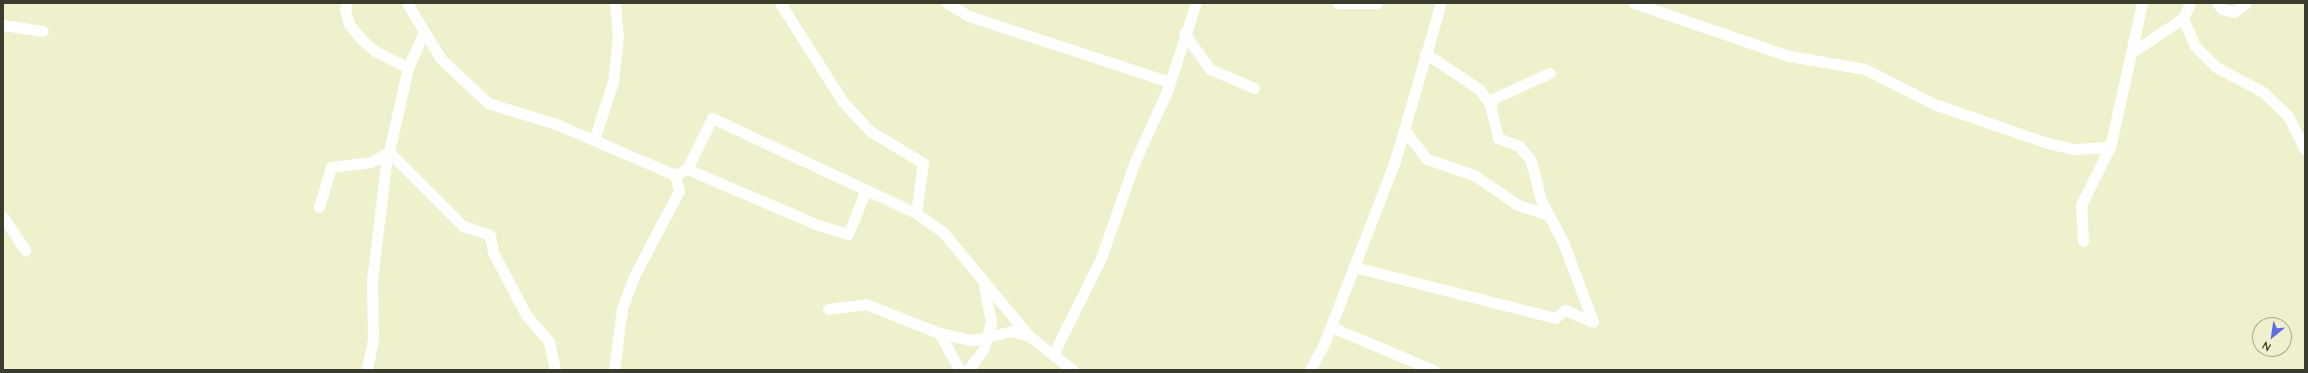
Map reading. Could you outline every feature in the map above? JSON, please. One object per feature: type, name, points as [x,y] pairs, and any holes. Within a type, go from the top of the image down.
[{"type":"street","points":[[347,3],[344,9],[349,24],[361,39],[375,51],[408,68]]},
{"type":"street","points":[[407,3],[441,59],[488,103],[594,140],[675,175]]},
{"type":"street","points":[[594,140],[614,82],[618,37],[615,3]]},
{"type":"street","points":[[780,3],[843,102],[870,131],[923,163],[916,213]]},
{"type":"street","points":[[947,3],[969,16],[1170,82]]},
{"type":"street","points":[[1053,355],[1101,258],[1135,161],[1170,82],[1184,32],[1196,3]]},
{"type":"street","points":[[1338,3],[1377,3]]},
{"type":"street","points":[[1310,370],[1331,327],[1405,131],[1425,53],[1441,3]]},
{"type":"street","points":[[1634,3],[1788,56],[1865,68],[1934,104],[2048,143],[2074,148],[2110,147]]},
{"type":"street","points":[[2083,241],[2081,205],[2110,147],[2142,3]]},
{"type":"street","points":[[2130,53],[2183,18],[2190,3]]},
{"type":"street","points":[[2217,3],[2222,9],[2234,12],[2246,3]]},
{"type":"street","points":[[2183,18],[2195,46],[2216,67],[2263,92],[2288,116],[2305,150]]},
{"type":"street","points":[[3,25],[43,31]]},
{"type":"street","points":[[367,370],[373,338],[372,280],[389,152],[408,68],[424,31]]},
{"type":"street","points":[[1184,32],[1210,69],[1254,88]]},
{"type":"street","points":[[1354,267],[1555,318],[1565,310],[1593,322],[1549,215],[1531,161],[1519,146],[1498,138],[1490,104],[1479,89],[1425,53]]},
{"type":"street","points":[[1490,104],[1494,98],[1550,73]]},
{"type":"street","points":[[675,175],[687,168],[712,118],[916,213],[943,232],[984,285],[1029,336],[1073,370]]},
{"type":"street","points":[[1405,131],[1427,159],[1474,175],[1518,205],[1549,215]]},
{"type":"street","points":[[319,207],[331,167],[371,162],[389,152]]},
{"type":"street","points":[[389,152],[463,226],[490,235],[493,252],[526,315],[549,341],[555,370]]},
{"type":"street","points":[[687,168],[818,225],[848,234],[866,190]]},
{"type":"street","points":[[614,370],[622,308],[634,276],[679,191],[675,175]]},
{"type":"street","points":[[3,217],[25,250]]},
{"type":"street","points":[[968,370],[983,350],[991,322],[984,285]]},
{"type":"street","points":[[828,309],[866,304],[939,332],[973,340],[988,334],[1012,331],[1029,336]]},
{"type":"street","points":[[1331,327],[1434,370]]},
{"type":"street","points":[[939,332],[960,370]]}]
